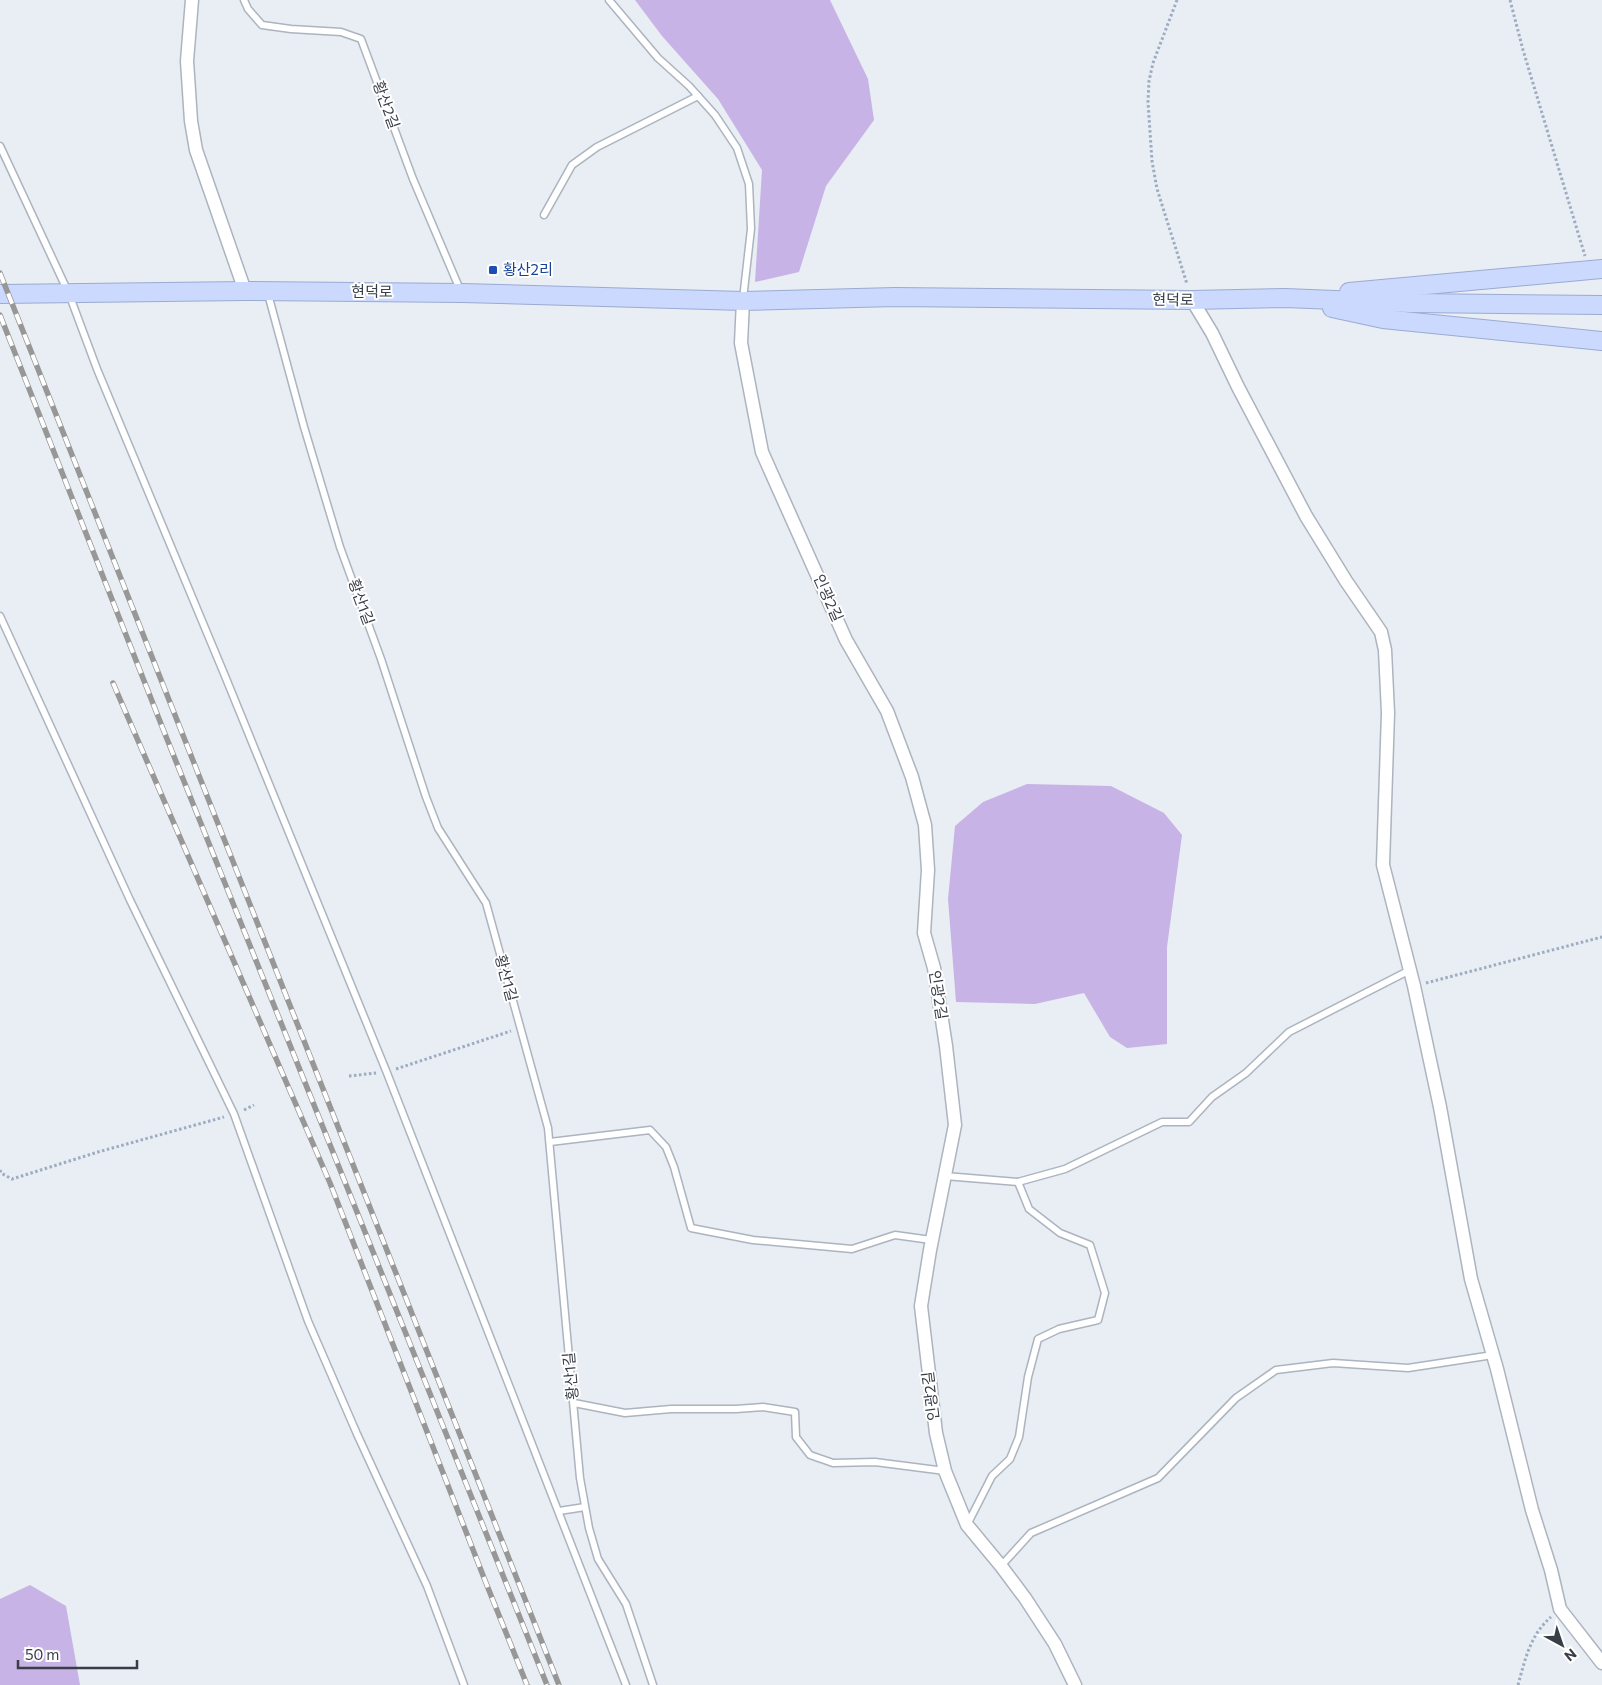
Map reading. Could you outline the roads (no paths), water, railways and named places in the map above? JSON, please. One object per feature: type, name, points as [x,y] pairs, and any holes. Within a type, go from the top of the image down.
[{"type":"street","points":[[192,0],[187,61],[194,140],[245,291]]},
{"type":"street","points":[[1285,298],[1596,269]]},
{"type":"street","name":"현덕로","points":[[0,294],[245,291],[462,293],[743,301],[895,297],[1192,300],[1285,298],[1410,303],[1602,305]]},
{"type":"street","points":[[1285,298],[1383,319],[1602,341]]},
{"type":"street","points":[[1192,300],[1212,333],[1238,387],[1306,516],[1346,582],[1381,632],[1388,713],[1383,865],[1414,986],[1442,1117],[1471,1279],[1560,1609],[1602,1663]]},
{"type":"street","name":"인광2길","points":[[743,301],[741,343],[762,452],[846,640],[887,711],[912,777],[925,825],[928,870],[924,934],[934,968],[946,1046],[955,1125],[921,1306],[936,1433],[946,1471],[967,1525],[1025,1598],[1055,1644],[1075,1685]]},
{"type":"lane","name":"황산2길","points":[[244,0],[248,9],[262,25],[341,32],[361,39],[413,179],[462,293]]},
{"type":"lane","points":[[609,0],[658,58],[715,115],[737,148],[749,184],[751,229],[743,301]]},
{"type":"lane","points":[[544,215],[572,165],[597,148],[698,96]]},
{"type":"lane","points":[[0,146],[69,294],[97,369],[225,676],[386,1073],[626,1685]]},
{"type":"lane","name":"황산1길","points":[[267,292],[340,547],[382,659],[426,797],[438,828],[486,903],[548,1128],[580,1478],[588,1528],[598,1559],[626,1604],[653,1685]]},
{"type":"lane","points":[[0,616],[130,900],[234,1114],[308,1321],[356,1434],[428,1586],[464,1685]]},
{"type":"lane","points":[[945,1176],[1018,1182],[1065,1169],[1162,1122],[1189,1122],[1212,1097],[1246,1073],[1289,1032],[1410,970]]},
{"type":"lane","points":[[550,1142],[650,1130],[666,1147],[674,1167],[691,1228],[753,1240],[852,1249],[895,1235],[932,1240]]},
{"type":"lane","points":[[967,1525],[992,1476],[1010,1459],[1019,1437],[1028,1377],[1038,1339],[1059,1329],[1098,1320],[1105,1293],[1090,1245],[1060,1233],[1029,1209],[1018,1182]]},
{"type":"lane","points":[[1001,1566],[1031,1533],[1158,1478],[1236,1398],[1276,1370],[1333,1363],[1408,1368],[1493,1355]]},
{"type":"lane","points":[[574,1403],[625,1413],[671,1409],[763,1407],[795,1412],[796,1437],[810,1455],[833,1463],[874,1462],[946,1471]]},
{"type":"lane","points":[[559,1511],[585,1507]]},
{"type":"railway","points":[[0,273],[559,1685]]},
{"type":"railway","points":[[0,315],[165,734],[547,1685]]},
{"type":"railway","points":[[113,683],[330,1183],[527,1685]]},
{"type":"place","name":"황산2리","points":[[493,270]]}]
